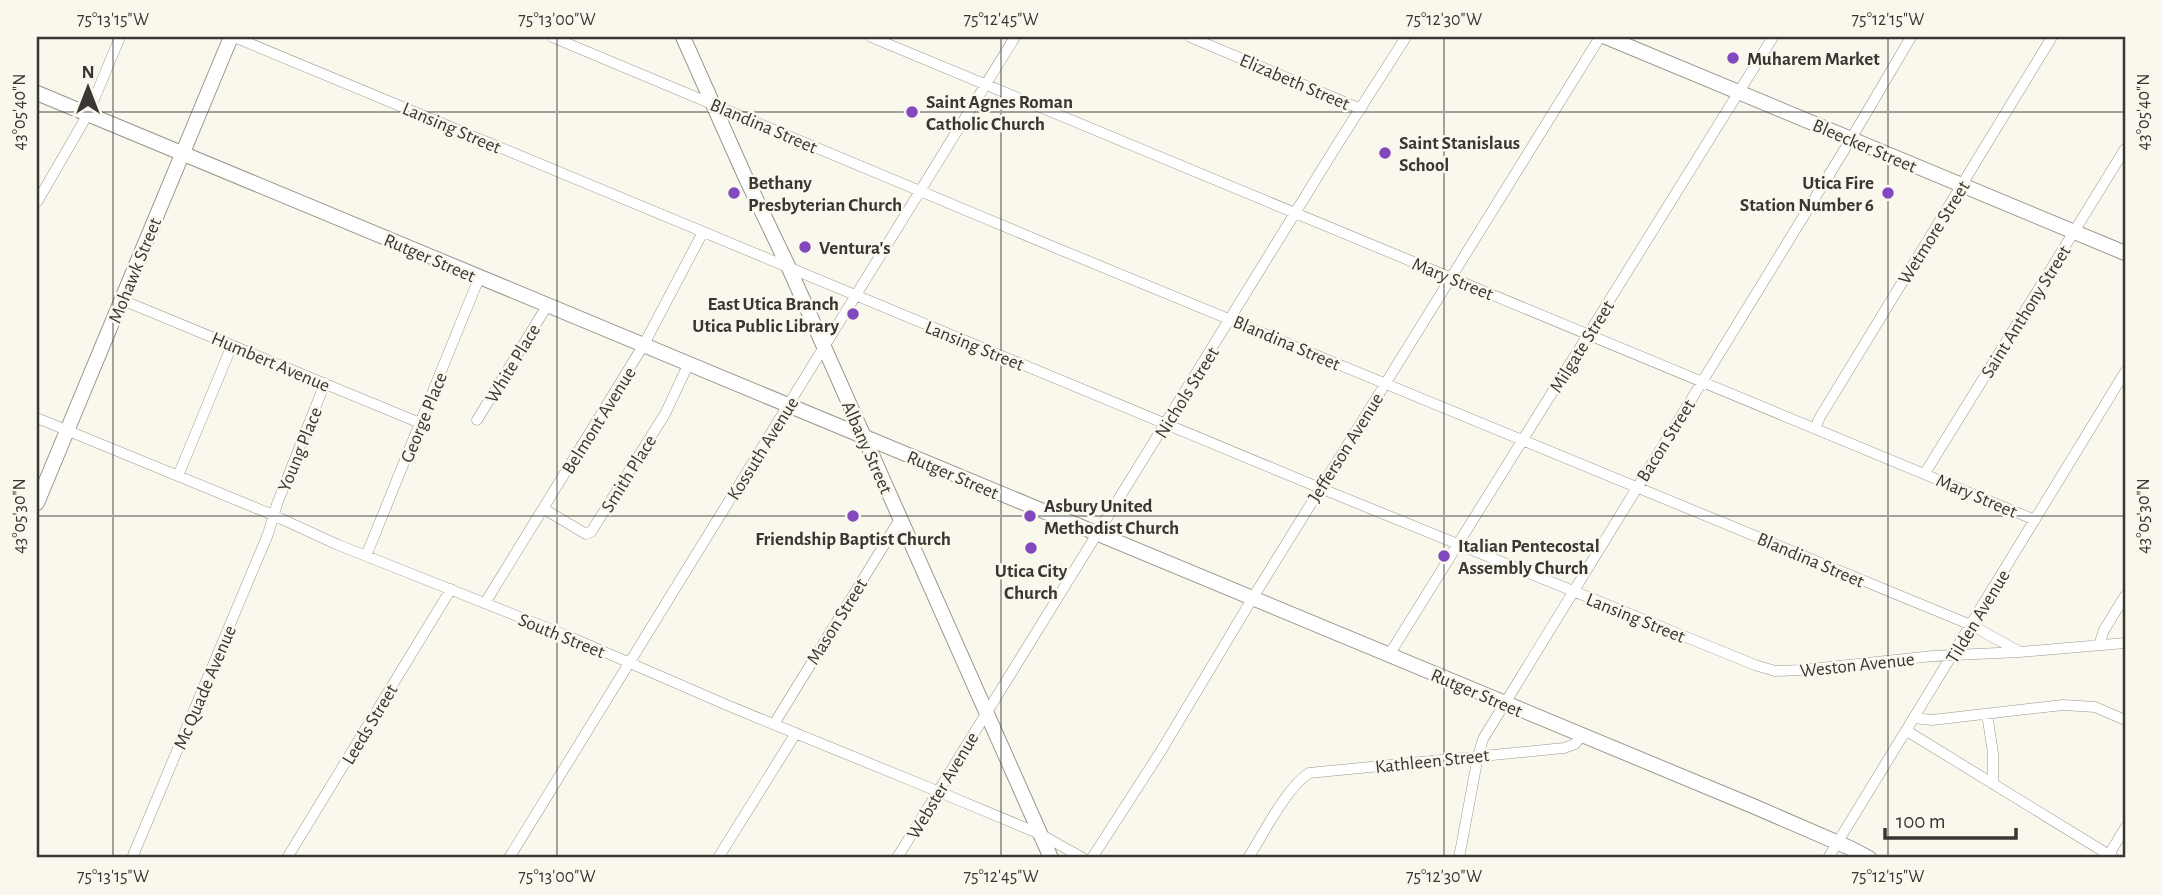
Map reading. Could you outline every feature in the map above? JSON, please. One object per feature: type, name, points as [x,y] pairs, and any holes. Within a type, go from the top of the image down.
[{"type":"street","points":[[37,202],[88,114],[120,37]]},
{"type":"street","name":"Mohawk Street","points":[[37,503],[233,37]]},
{"type":"street","name":"Lansing Street","points":[[233,37],[1320,488],[1718,650]]},
{"type":"street","name":"Blandina Street","points":[[552,37],[1971,625],[2020,652]]},
{"type":"street","name":"Albany Street","points":[[683,37],[789,268],[1051,858]]},
{"type":"street","name":"Mary Street","points":[[871,37],[2035,520]]},
{"type":"street","name":"Kossuth Avenue","points":[[509,858],[1015,37]]},
{"type":"street","name":"Elizabeth Street","points":[[1190,37],[1361,109]]},
{"type":"street","name":"Nichols Street","points":[[986,712],[1406,37]]},
{"type":"street","name":"Jefferson Avenue","points":[[1092,858],[1161,751],[1320,488],[1600,37]]},
{"type":"street","name":"Bleecker Street","points":[[1606,37],[2125,253]]},
{"type":"street","name":"Milgate Street","points":[[1389,655],[1773,37]]},
{"type":"street","name":"Bacon Street","points":[[1459,858],[1483,739],[1911,37]]},
{"type":"street","name":"Wetmore Street","points":[[1815,428],[2052,37]]},
{"type":"street","name":"Rutger Street","points":[[37,93],[1582,735],[1837,842],[1869,858]]},
{"type":"street","name":"Saint Anthony Street","points":[[1925,473],[2125,149]]},
{"type":"street","name":"Belmont Avenue","points":[[485,603],[643,346],[703,232]]},
{"type":"street","name":"George Place","points":[[366,556],[479,278]]},
{"type":"street","name":"Humbert Avenue","points":[[122,300],[420,423]]},
{"type":"street","name":"White Place","points":[[477,420],[547,306]]},
{"type":"street","points":[[178,476],[232,345]]},
{"type":"street","name":"Smith Place","points":[[544,509],[586,534],[591,532],[665,414],[688,365]]},
{"type":"street","name":"Tilden Avenue","points":[[1828,858],[2125,372]]},
{"type":"street","name":"Young Place","points":[[274,515],[325,383]]},
{"type":"street","name":"South Street","points":[[37,418],[1040,834],[1083,858]]},
{"type":"street","name":"Mc Quade Avenue","points":[[132,858],[274,515]]},
{"type":"street","name":"Mason Street","points":[[774,724],[900,519]]},
{"type":"street","name":"Leeds Street","points":[[287,858],[451,589]]},
{"type":"street","points":[[2099,646],[2104,630],[2125,596]]},
{"type":"street","name":"Weston Avenue","points":[[1718,650],[1775,671],[2125,643]]},
{"type":"street","points":[[1914,718],[1932,720],[2063,705],[2104,709],[2125,720]]},
{"type":"street","name":"Webster Avenue","points":[[897,858],[986,712]]},
{"type":"street","points":[[1987,714],[1993,753],[1993,784]]},
{"type":"street","points":[[1907,731],[2110,857],[2125,828]]},
{"type":"street","points":[[718,858],[796,733]]},
{"type":"street","name":"Kathleen Street","points":[[1248,858],[1300,779],[1309,774],[1564,748],[1575,744],[1582,735]]},
{"type":"place","name":"Muharem Market","points":[[1733,58]]},
{"type":"place","name":"Saint Agnes Roman Catholic Church","points":[[912,112]]},
{"type":"place","name":"Saint Stanislaus School","points":[[1385,153]]},
{"type":"place","name":"Bethany Presbyterian Church","points":[[734,193]]},
{"type":"place","name":"Utica Fire Station Number 6","points":[[1888,193]]},
{"type":"place","name":"Ventura's","points":[[805,247]]},
{"type":"place","name":"East Utica Branch Utica Public Library","points":[[853,314]]},
{"type":"place","name":"Friendship Baptist Church","points":[[853,516]]},
{"type":"place","name":"Asbury United Methodist Church","points":[[1030,516]]},
{"type":"place","name":"Utica City Church","points":[[1031,548]]},
{"type":"place","name":"Italian Pentecostal Assembly Church","points":[[1444,556]]}]
